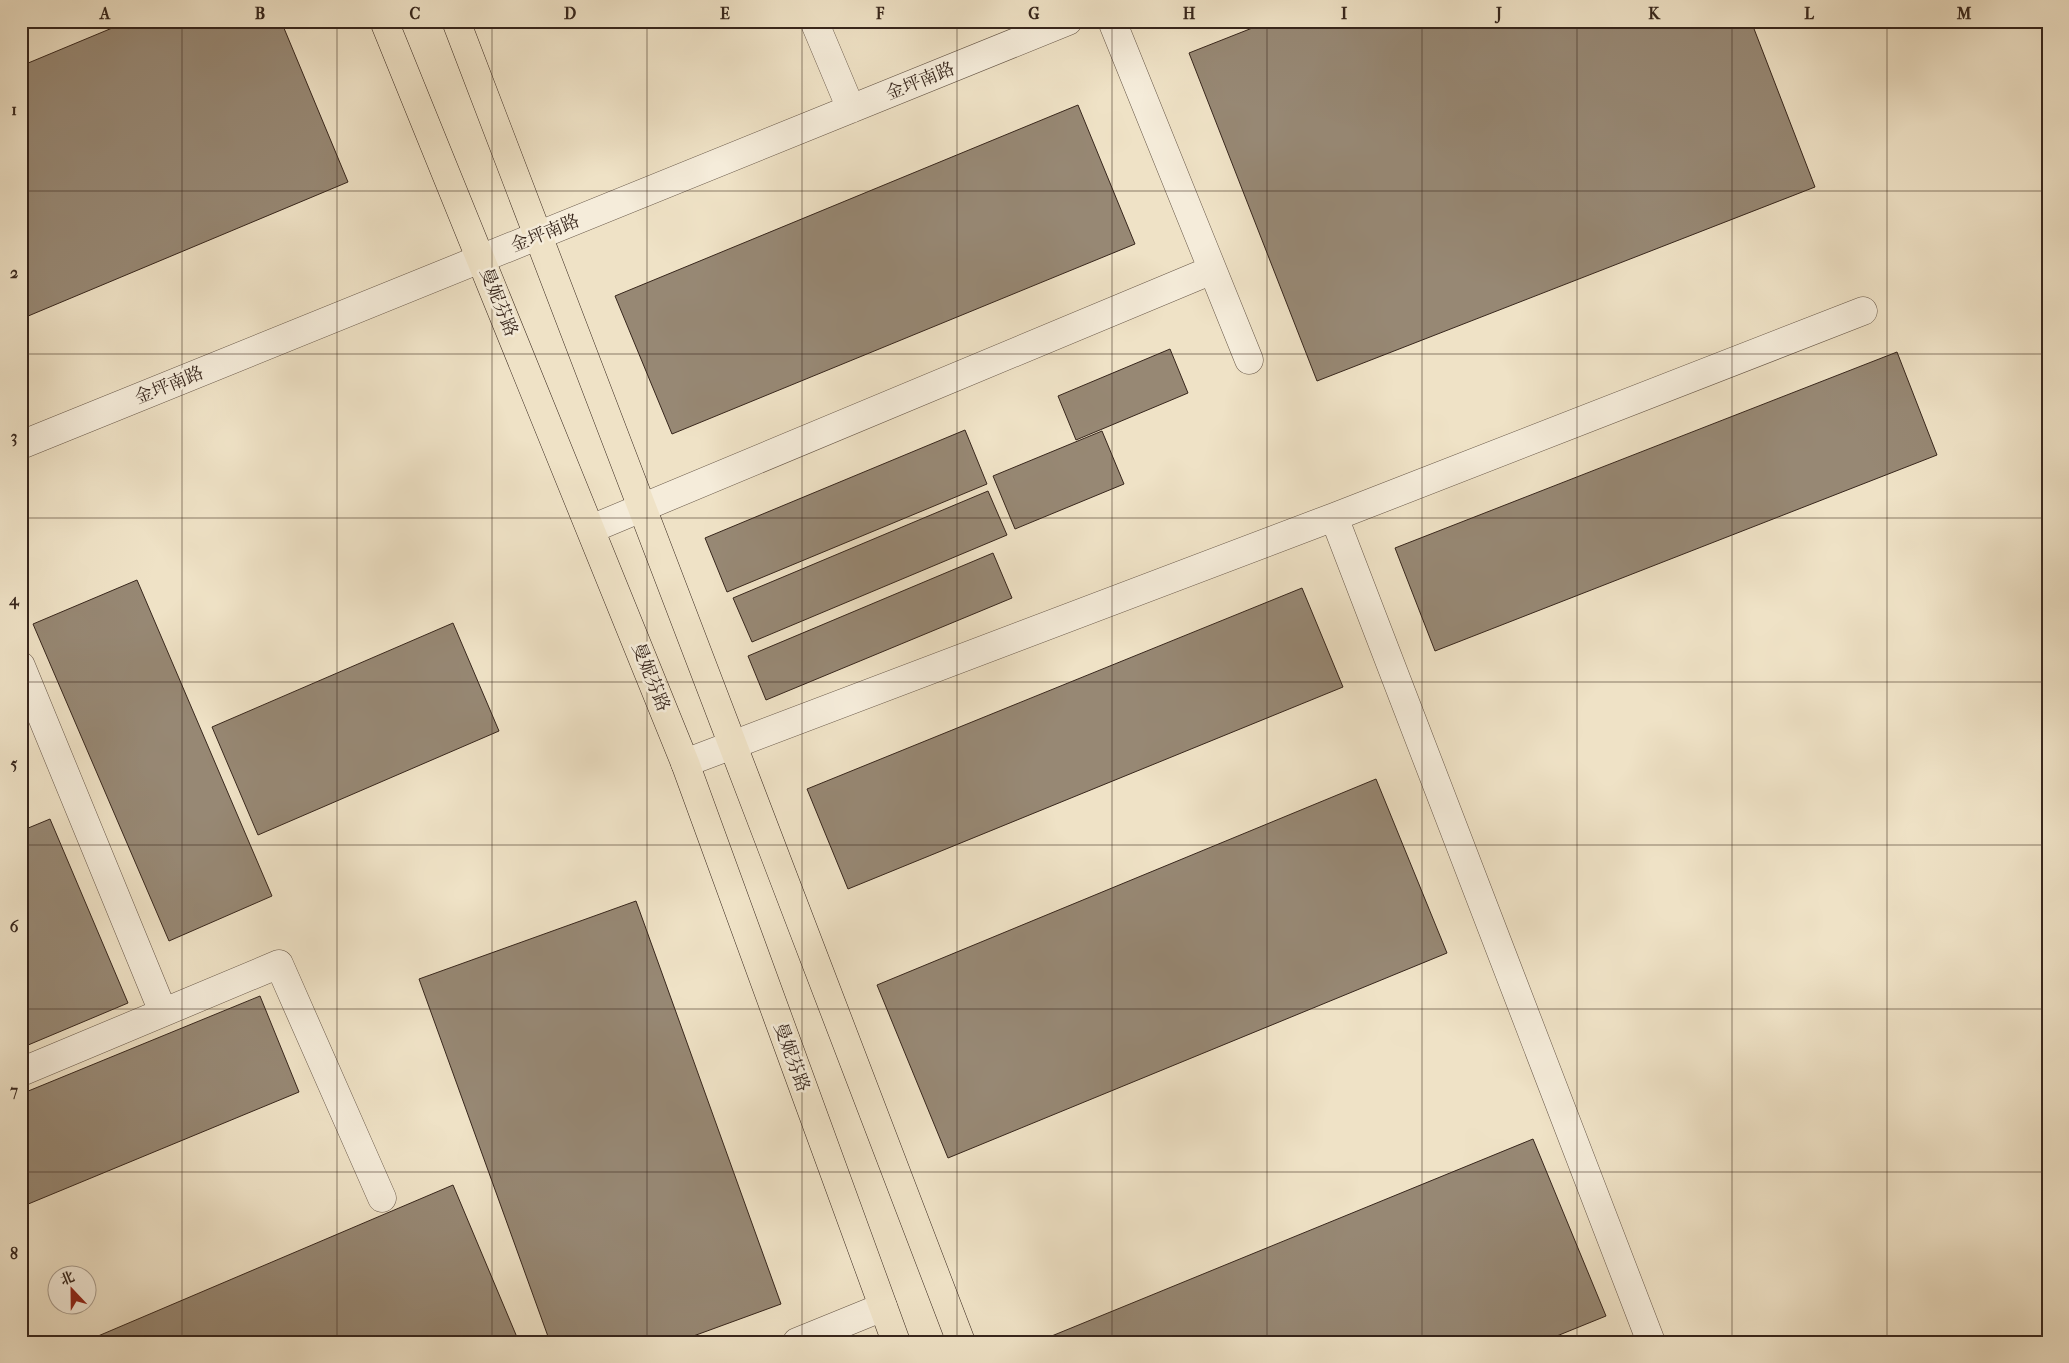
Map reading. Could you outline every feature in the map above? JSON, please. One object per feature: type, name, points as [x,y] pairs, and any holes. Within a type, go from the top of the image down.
[{"type":"main road","name":"曼妮芬路","points":[[384,21],[685,763],[896,1342]]},
{"type":"main road","points":[[456,21],[961,1342]]},
{"type":"street","points":[[814,21],[851,109]]},
{"type":"street","name":"金坪南路","points":[[21,445],[1068,21]]},
{"type":"street","points":[[1112,21],[1249,360]]},
{"type":"street","points":[[590,528],[1212,270]]},
{"type":"street","points":[[685,763],[1334,517],[1863,311]]},
{"type":"street","points":[[1334,517],[1651,1342]]},
{"type":"street","points":[[21,666],[163,1012]]},
{"type":"street","points":[[21,1072],[279,964],[382,1198]]},
{"type":"street","points":[[797,1342],[883,1307]]},
{"type":"building","points":[[129,21],[281,21],[348,182],[21,319],[21,66]]},
{"type":"building","points":[[1270,21],[1751,21],[1815,187],[1317,381],[1189,53]]},
{"type":"building","points":[[1078,105],[1135,244],[672,434],[615,296]]},
{"type":"building","points":[[1170,349],[1188,393],[1076,440],[1058,396]]},
{"type":"building","points":[[1897,352],[1937,455],[1435,651],[1395,548]]},
{"type":"building","points":[[965,430],[987,484],[727,592],[705,538]]},
{"type":"building","points":[[1102,431],[1124,484],[1015,529],[993,476]]},
{"type":"building","points":[[988,491],[1007,535],[752,642],[733,598]]},
{"type":"building","points":[[993,553],[1012,598],[766,700],[748,656]]},
{"type":"building","points":[[137,580],[272,896],[169,941],[33,624]]},
{"type":"building","points":[[1302,588],[1343,687],[848,889],[807,789]]},
{"type":"building","points":[[453,623],[499,731],[258,835],[212,727]]},
{"type":"building","points":[[1376,779],[1447,953],[948,1158],[877,985]]},
{"type":"building","points":[[50,819],[128,1003],[21,1048],[21,831]]},
{"type":"building","points":[[636,901],[781,1304],[677,1342],[550,1342],[419,979]]},
{"type":"building","points":[[260,996],[299,1092],[21,1207],[21,1094]]},
{"type":"building","points":[[1533,1139],[1606,1316],[1542,1342],[1037,1342]]},
{"type":"building","points":[[453,1185],[519,1342],[84,1342]]}]
